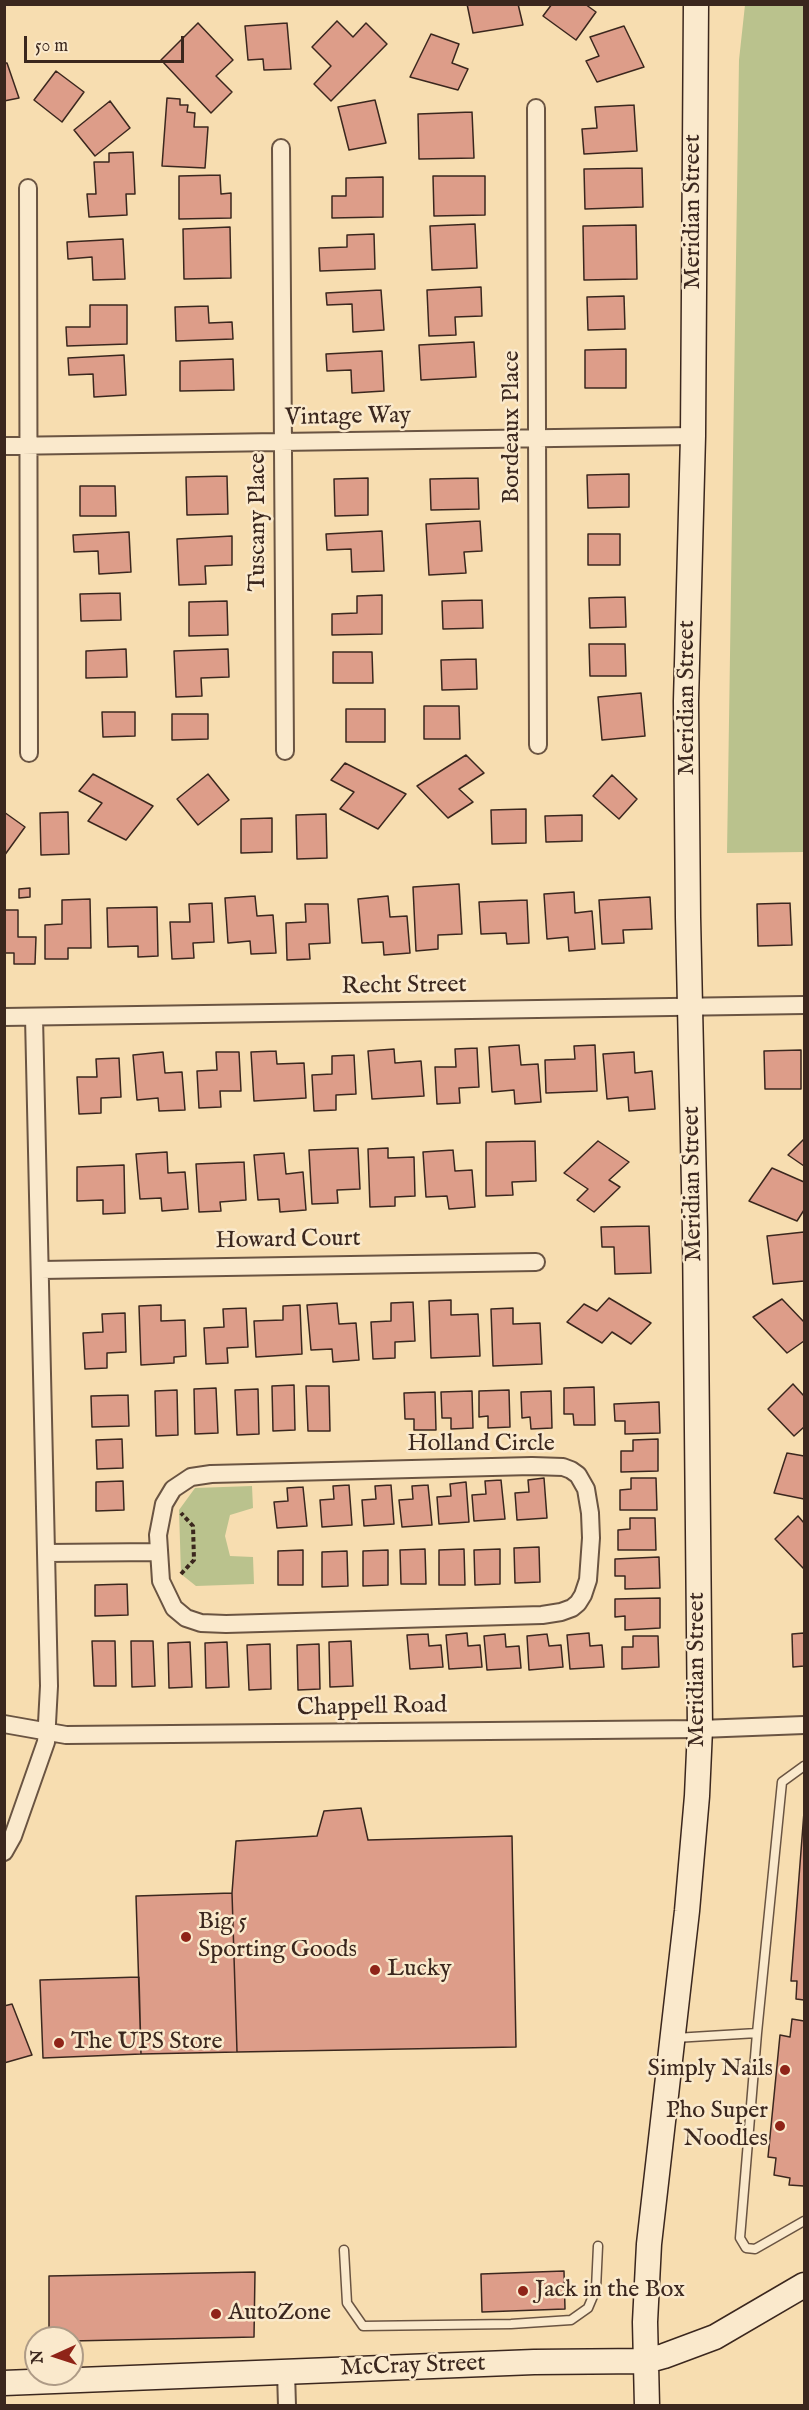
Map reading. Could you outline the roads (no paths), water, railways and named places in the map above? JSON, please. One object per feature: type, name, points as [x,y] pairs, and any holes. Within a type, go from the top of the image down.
[{"type":"street","name":"Meridian Street","points":[[647,2406],[645,2322],[649,2244],[673,2038],[697,1796],[700,1729],[686,701],[693,436],[696,4]]},
{"type":"street","name":"Bordeaux Place","points":[[536,108],[538,745]]},
{"type":"street","name":"Tuscany Place","points":[[281,148],[285,751]]},
{"type":"street","points":[[28,188],[29,753]]},
{"type":"street","name":"Vintage Way","points":[[4,446],[693,436]]},
{"type":"street","name":"Recht Street","points":[[4,1017],[804,1005]]},
{"type":"street","points":[[4,1852],[13,1836],[46,1742],[49,1686],[34,1017]]},
{"type":"street","name":"Howard Court","points":[[41,1270],[537,1262]]},
{"type":"street","name":"Holland Circle","points":[[562,1467],[571,1470],[582,1481],[590,1512],[590,1563],[584,1595],[572,1608],[542,1615],[201,1623],[186,1618],[174,1608],[169,1600],[161,1581],[158,1552],[158,1535],[167,1497],[178,1484],[191,1477],[211,1474],[562,1467]]},
{"type":"street","points":[[46,1553],[158,1552]]},
{"type":"street","name":"Chappell Road","points":[[4,1724],[78,1735],[700,1729],[804,1725]]},
{"type":"street","name":"McCray Street","points":[[4,2382],[534,2362],[646,2361],[715,2337],[804,2285]]},
{"type":"street","points":[[286,2372],[287,2406]]},
{"type":"lane","points":[[804,1767],[782,1782],[757,2032],[741,2238],[746,2248],[754,2249],[804,2221]]},
{"type":"lane","points":[[673,2038],[757,2032]]},
{"type":"lane","points":[[344,2250],[346,2303],[363,2326],[477,2325],[571,2320],[588,2308],[596,2289],[598,2246]]},
{"type":"place","name":"Big 5 Sporting Goods","points":[[186,1937]]},
{"type":"place","name":"Lucky","points":[[375,1970]]},
{"type":"place","name":"The UPS Store","points":[[59,2043]]},
{"type":"place","name":"Simply Nails","points":[[785,2070]]},
{"type":"place","name":"Pho Super Noodles","points":[[780,2126]]},
{"type":"place","name":"Jack in the Box","points":[[523,2291]]},
{"type":"place","name":"AutoZone","points":[[216,2314]]}]
